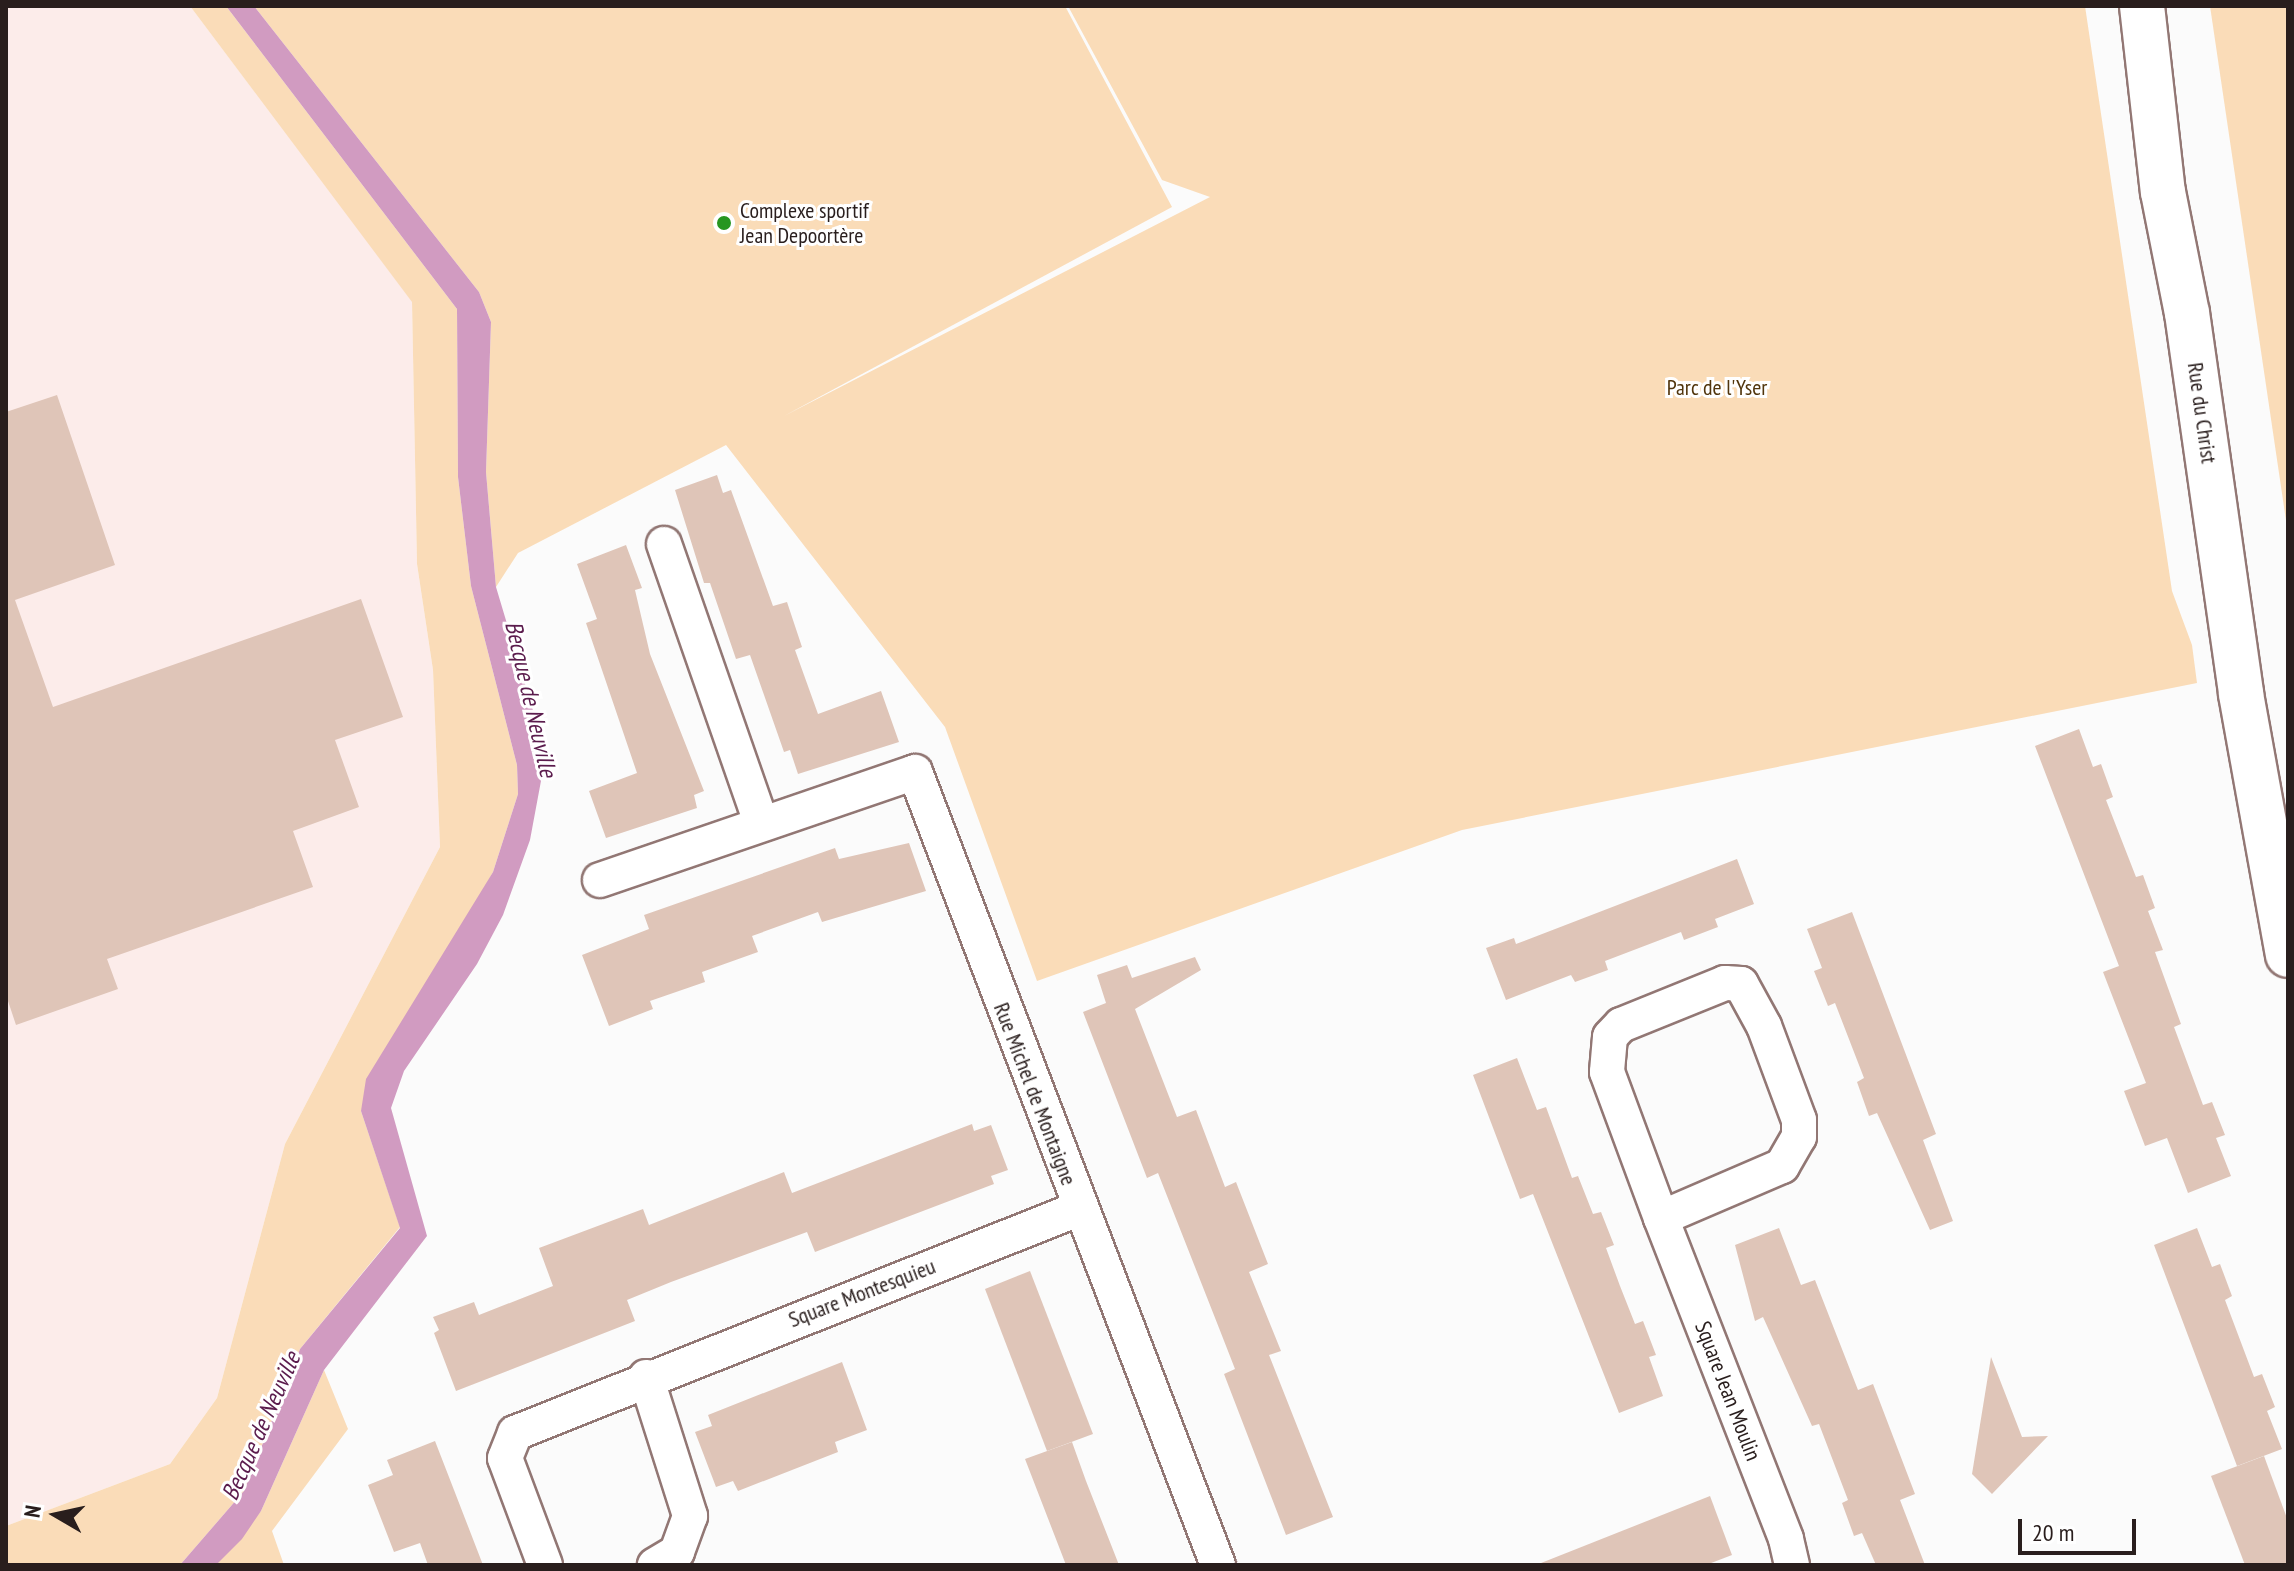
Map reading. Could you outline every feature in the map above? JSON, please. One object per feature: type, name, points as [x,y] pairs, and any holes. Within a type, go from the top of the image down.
[{"type":"street","name":"Rue du Christ","points":[[2142,6],[2163,192],[2187,313],[2241,694],[2267,820],[2288,955]]},
{"type":"street","name":"Rue du Christ","points":[[2162,6],[2267,693],[2267,820]]},
{"type":"street","points":[[664,544],[761,823]]},
{"type":"street","name":"Rue Michel de Montaigne","points":[[600,880],[915,772],[1078,1209],[1218,1565]]},
{"type":"street","name":"Square Jean Moulin","points":[[1661,1218],[1759,1179],[1792,1155],[1799,1120],[1764,1026],[1741,984],[1725,983],[1644,1013],[1610,1037],[1607,1072],[1661,1218],[1792,1565]]},
{"type":"street","name":"Square Montesquieu","points":[[545,1565],[505,1458],[508,1444],[530,1423],[1078,1209]]},
{"type":"street","points":[[646,1377],[690,1516],[677,1552],[655,1565]]},
{"type":"shaded area","points":[[6,6],[190,6],[412,301],[417,564],[433,670],[440,847],[285,1144],[217,1398],[170,1464],[6,1526]]},
{"type":"shaded area","points":[[226,6],[254,6],[479,292],[491,322],[486,472],[496,587],[546,754],[530,840],[503,915],[477,964],[404,1071],[391,1108],[427,1236],[324,1370],[261,1511],[242,1539],[216,1565],[180,1565],[244,1491],[300,1349],[400,1228],[361,1111],[366,1079],[493,872],[518,794],[517,765],[471,586],[458,477],[457,309]]},
{"type":"green space","points":[[190,6],[226,6],[457,309],[458,477],[471,586],[517,765],[518,794],[493,872],[361,1111],[400,1227],[300,1349],[244,1491],[180,1565],[6,1565],[6,1526],[170,1464],[217,1398],[285,1144],[440,847],[433,670],[417,564],[412,302]]},
{"type":"green space","name":"Parc de l'Yser","points":[[254,6],[1065,6],[1172,207],[784,416],[1210,197],[1162,180],[1068,6],[2085,6],[2172,591],[2192,645],[2197,683],[1462,830],[1037,981],[945,727],[726,445],[518,553],[496,587],[486,472],[491,322],[479,292]]},
{"type":"green space","points":[[2210,6],[2288,6],[2288,534]]},
{"type":"green space","points":[[324,1370],[348,1429],[272,1531],[284,1565],[216,1565],[261,1511]]},
{"type":"building","points":[[57,395],[115,565],[15,600],[53,707],[361,599],[403,717],[335,740],[359,807],[293,831],[313,887],[107,959],[118,989],[16,1025],[6,995],[6,412]]},
{"type":"building","points":[[717,475],[723,493],[731,490],[773,606],[787,602],[802,647],[795,650],[818,714],[881,691],[899,742],[798,774],[790,750],[784,752],[750,655],[736,659],[710,583],[704,583],[675,490]]},
{"type":"building","points":[[626,545],[642,588],[635,590],[650,654],[704,791],[694,795],[697,808],[606,838],[589,791],[637,773],[586,623],[597,619],[577,564]]},
{"type":"building","points":[[2079,729],[2093,767],[2101,764],[2113,797],[2106,800],[2136,877],[2143,875],[2155,908],[2148,911],[2163,950],[2155,952],[2181,1024],[2174,1027],[2203,1105],[2212,1102],[2225,1135],[2216,1138],[2231,1176],[2188,1193],[2167,1138],[2145,1146],[2124,1091],[2146,1083],[2103,972],[2119,966],[2035,746]]},
{"type":"building","points":[[909,843],[926,891],[822,922],[818,912],[752,936],[758,952],[702,972],[705,982],[650,1001],[653,1009],[609,1026],[582,955],[649,929],[644,915],[835,848],[839,859]]},
{"type":"building","points":[[1737,859],[1754,904],[1715,919],[1718,927],[1684,940],[1681,932],[1605,961],[1608,970],[1575,982],[1571,975],[1506,1000],[1486,948],[1514,938],[1516,944]]},
{"type":"building","points":[[1852,912],[1936,1134],[1923,1140],[1953,1221],[1930,1230],[1877,1113],[1869,1116],[1857,1082],[1864,1078],[1835,1003],[1828,1006],[1814,971],[1822,968],[1807,929]]},
{"type":"building","points":[[1195,957],[1201,970],[1135,1009],[1177,1117],[1196,1110],[1225,1187],[1236,1182],[1268,1264],[1249,1272],[1281,1351],[1269,1355],[1333,1517],[1286,1535],[1224,1374],[1235,1369],[1158,1173],[1147,1178],[1083,1012],[1106,1003],[1097,975],[1127,965],[1132,978]]},
{"type":"building","points":[[1517,1058],[1537,1110],[1546,1107],[1572,1178],[1578,1176],[1593,1214],[1601,1212],[1614,1245],[1606,1248],[1620,1286],[1635,1324],[1643,1321],[1656,1355],[1649,1357],[1663,1396],[1619,1413],[1533,1194],[1520,1199],[1473,1075]]},
{"type":"building","points":[[972,1124],[974,1131],[991,1125],[1008,1170],[991,1176],[994,1184],[815,1252],[807,1232],[671,1282],[627,1300],[635,1321],[456,1391],[434,1333],[439,1330],[433,1317],[474,1302],[479,1315],[553,1286],[539,1248],[643,1209],[649,1225],[784,1172],[792,1193]]},
{"type":"building","points":[[1779,1228],[1801,1285],[1815,1280],[1858,1390],[1873,1384],[1915,1494],[1900,1500],[1925,1565],[1876,1565],[1862,1533],[1854,1536],[1842,1503],[1848,1500],[1819,1424],[1812,1426],[1763,1317],[1755,1321],[1735,1245]]},
{"type":"building","points":[[2197,1228],[2212,1267],[2220,1264],[2232,1296],[2225,1300],[2254,1377],[2262,1374],[2275,1407],[2267,1411],[2282,1449],[2237,1466],[2154,1245]]},
{"type":"building","points":[[1030,1271],[1093,1434],[1047,1451],[985,1289]]},
{"type":"building","points":[[1991,1357],[2022,1437],[2048,1436],[1992,1494],[1972,1474]]},
{"type":"building","points":[[842,1362],[867,1430],[835,1442],[838,1452],[738,1491],[733,1481],[716,1487],[695,1432],[712,1426],[708,1415]]},
{"type":"building","points":[[435,1441],[483,1565],[428,1565],[420,1543],[394,1552],[368,1485],[393,1475],[387,1460]]},
{"type":"building","points":[[1072,1442],[1119,1565],[1066,1565],[1025,1459]]},
{"type":"building","points":[[2264,1456],[2288,1521],[2288,1565],[2245,1565],[2211,1476]]},
{"type":"building","points":[[1710,1496],[1732,1555],[1706,1565],[1536,1565]]},
{"type":"place","name":"Complexe sportif Jean Depoortère","points":[[724,223]]},
{"type":"water label","name":"Becque de Neuville","points":[[531,699]]},
{"type":"water label","name":"Becque de Neuville","points":[[261,1426]]}]
